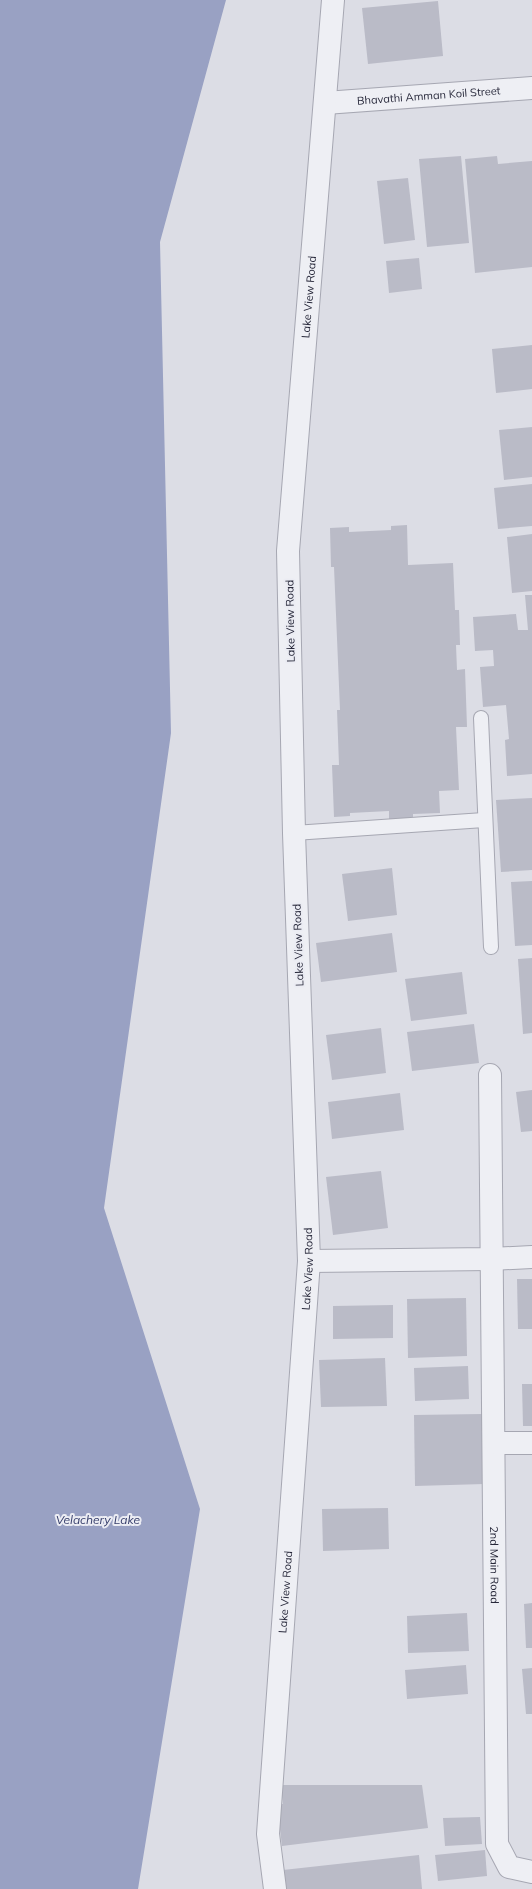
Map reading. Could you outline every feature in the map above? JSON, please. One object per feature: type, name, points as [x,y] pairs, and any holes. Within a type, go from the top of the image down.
[{"type":"street","name":"Lake View Road","points":[[275,1889],[268,1834],[309,1261],[294,832],[288,551],[333,0]]},
{"type":"street","name":"Bhavathi Amman Koil Street","points":[[325,103],[532,88]]},
{"type":"street","name":"2nd Main Road","points":[[490,1075],[491,1259],[495,1443],[497,1844],[509,1868],[532,1872]]},
{"type":"street","points":[[309,1261],[491,1259],[532,1257]]},
{"type":"street","points":[[495,1443],[532,1443]]},
{"type":"lane","points":[[481,718],[484,820],[491,947]]},
{"type":"lane","points":[[294,832],[484,820]]},
{"type":"water","name":"Velachery Lake","points":[[0,0],[226,0],[160,242],[171,733],[104,1208],[200,1509],[138,1889],[0,1889]]},
{"type":"building","points":[[438,1],[443,56],[368,64],[362,8]]},
{"type":"building","points":[[461,156],[469,243],[427,247],[419,159]]},
{"type":"building","points":[[497,156],[498,164],[532,161],[532,267],[475,273],[465,159]]},
{"type":"building","points":[[408,178],[415,240],[384,244],[377,181]]},
{"type":"building","points":[[419,258],[422,289],[389,293],[386,261]]},
{"type":"building","points":[[532,345],[532,389],[496,393],[492,349]]},
{"type":"building","points":[[532,427],[532,477],[504,480],[499,430]]},
{"type":"building","points":[[532,484],[532,526],[498,529],[494,488]]},
{"type":"building","points":[[407,525],[408,565],[453,563],[455,610],[459,610],[460,645],[456,645],[457,670],[465,669],[467,727],[456,727],[459,790],[439,791],[440,813],[413,814],[413,822],[389,823],[389,811],[350,813],[350,816],[334,817],[332,765],[339,765],[337,710],[340,710],[334,567],[331,567],[330,528],[349,527],[349,532],[391,530],[391,526]]},
{"type":"building","points":[[532,534],[532,591],[512,593],[507,537]]},
{"type":"building","points":[[525,595],[532,595],[532,774],[507,776],[505,740],[509,739],[506,705],[483,707],[480,667],[494,666],[493,650],[475,651],[473,617],[516,614],[518,630],[528,630]]},
{"type":"building","points":[[532,798],[532,870],[501,872],[496,800]]},
{"type":"building","points":[[392,868],[397,915],[348,921],[342,874]]},
{"type":"building","points":[[532,881],[532,945],[515,946],[511,882]]},
{"type":"building","points":[[392,933],[397,972],[321,982],[316,943]]},
{"type":"building","points":[[532,958],[532,1033],[523,1034],[518,959]]},
{"type":"building","points":[[462,972],[467,1014],[411,1021],[405,979]]},
{"type":"building","points":[[474,1024],[479,1063],[412,1071],[407,1032]]},
{"type":"building","points":[[381,1028],[386,1073],[332,1080],[326,1035]]},
{"type":"building","points":[[532,1090],[532,1131],[521,1132],[516,1092]]},
{"type":"building","points":[[400,1093],[404,1130],[332,1139],[328,1102]]},
{"type":"building","points":[[381,1171],[388,1228],[333,1235],[326,1177]]},
{"type":"building","points":[[517,1279],[532,1279],[532,1329],[518,1329]]},
{"type":"building","points":[[466,1298],[467,1356],[408,1358],[407,1299]]},
{"type":"building","points":[[393,1305],[393,1338],[333,1339],[333,1306]]},
{"type":"building","points":[[385,1358],[387,1406],[321,1407],[319,1360]]},
{"type":"building","points":[[468,1366],[469,1399],[415,1401],[414,1368]]},
{"type":"building","points":[[522,1384],[532,1384],[532,1426],[523,1426]]},
{"type":"building","points":[[482,1414],[484,1484],[415,1486],[414,1415]]},
{"type":"building","points":[[388,1508],[389,1549],[323,1551],[322,1509]]},
{"type":"building","points":[[532,1603],[532,1648],[526,1648],[524,1604]]},
{"type":"building","points":[[467,1613],[469,1651],[408,1653],[407,1616]]},
{"type":"building","points":[[466,1665],[468,1694],[407,1699],[405,1670]]},
{"type":"building","points":[[532,1668],[532,1714],[526,1714],[522,1669]]},
{"type":"building","points":[[281,1785],[422,1785],[428,1828],[282,1846],[277,1804],[283,1804]]},
{"type":"building","points":[[480,1817],[482,1844],[445,1846],[443,1818]]},
{"type":"building","points":[[485,1850],[487,1876],[438,1881],[435,1855]]},
{"type":"building","points":[[419,1855],[422,1889],[285,1889],[283,1870]]}]
